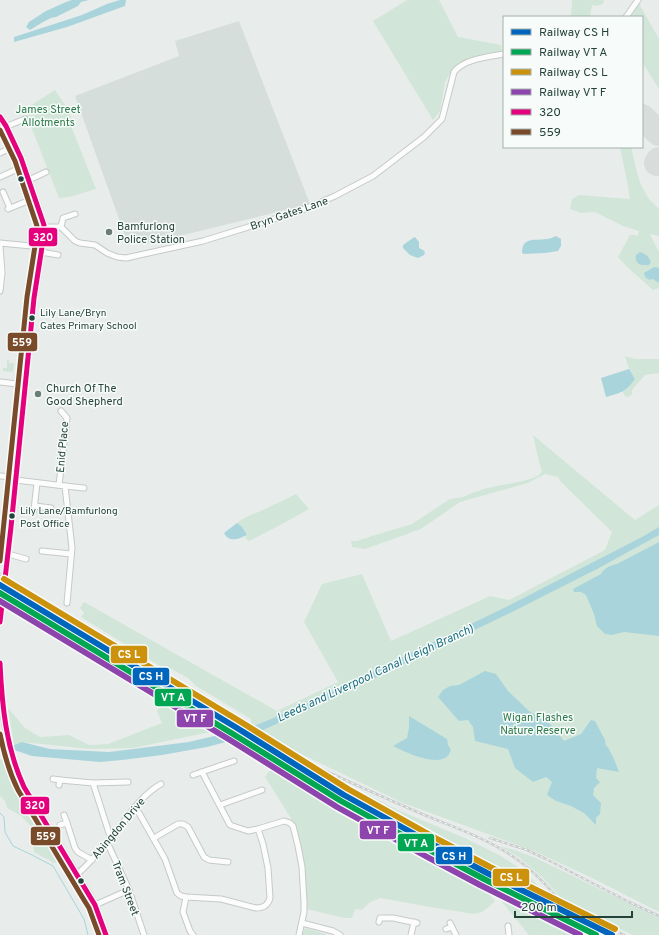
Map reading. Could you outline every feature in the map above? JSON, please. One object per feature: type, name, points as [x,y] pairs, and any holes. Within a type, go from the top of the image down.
[{"type":"main road","points":[[0,117],[16,146],[44,224],[42,250],[35,292],[0,622]]},
{"type":"main road","points":[[0,663],[3,702],[9,742],[16,771],[95,905],[106,935]]},
{"type":"street","points":[[627,16],[638,0]]},
{"type":"street","name":"Bryn Gates Lane","points":[[61,227],[75,241],[95,246],[117,257],[126,258],[203,241],[300,211],[335,196],[373,176],[424,137],[442,119],[454,72],[457,68],[470,61],[503,54]]},
{"type":"street","points":[[0,129],[25,119]]},
{"type":"street","points":[[0,153],[16,146]]},
{"type":"street","points":[[0,177],[24,166]]},
{"type":"street","points":[[29,180],[46,172]]},
{"type":"street","points":[[4,192],[9,209],[35,198]]},
{"type":"street","points":[[44,224],[61,227],[63,218],[74,214]]},
{"type":"street","points":[[0,243],[58,254]]},
{"type":"street","points":[[0,246],[2,273],[0,291]]},
{"type":"street","points":[[0,382],[26,385]]},
{"type":"street","name":"Enid Place","points":[[58,485],[66,418],[61,411]]},
{"type":"street","points":[[0,476],[37,483],[84,488]]},
{"type":"street","points":[[37,483],[34,508],[51,508]]},
{"type":"street","points":[[65,486],[72,548],[66,600]]},
{"type":"street","points":[[42,551],[71,554]]},
{"type":"street","points":[[8,554],[26,558]]},
{"type":"street","points":[[193,775],[234,761]]},
{"type":"street","points":[[202,772],[230,825],[248,831],[284,821],[290,822],[293,826],[302,867],[304,910],[299,935]]},
{"type":"street","points":[[53,779],[59,782],[128,782]]},
{"type":"street","points":[[93,783],[109,833],[112,836]]},
{"type":"street","name":"Abingdon Drive","points":[[77,874],[92,860],[133,808],[161,784]]},
{"type":"street","points":[[220,805],[262,790]]},
{"type":"street","points":[[133,808],[139,813],[154,838],[177,893],[186,897],[221,899],[260,908],[269,903],[270,898],[268,868],[258,829]]},
{"type":"street","points":[[64,814],[75,848],[78,852],[92,860]]},
{"type":"street","points":[[60,825],[67,823]]},
{"type":"street","points":[[154,838],[178,824],[183,824],[188,827],[204,858],[228,862]]},
{"type":"street","name":"Tram Street","points":[[107,842],[129,890],[144,935]]},
{"type":"street","points":[[95,905],[129,890]]},
{"type":"street","points":[[186,897],[183,912],[193,935]]},
{"type":"street","points":[[379,922],[380,918],[393,918],[415,922],[412,935]]},
{"type":"street","points":[[302,923],[334,931],[340,935]]},
{"type":"street","points":[[446,929],[451,925],[456,935]]},
{"type":"street","points":[[508,926],[509,935]]},
{"type":"shaded area","points":[[239,21],[310,204],[147,244],[128,244],[75,96],[179,56],[175,41]]},
{"type":"green space","points":[[407,0],[439,0],[458,37],[501,45],[502,52],[466,60],[452,70],[445,82],[440,111],[433,120],[373,21]]},
{"type":"green space","points":[[572,0],[604,0],[603,4],[596,6],[592,5],[590,16],[571,16]]},
{"type":"green space","points":[[638,2],[659,39],[659,89],[643,64],[643,16],[627,16]]},
{"type":"green space","name":"James Street Allotments","points":[[55,90],[69,111],[74,124],[71,126],[96,189],[69,197],[59,198],[28,120],[22,111]]},
{"type":"green space","points":[[620,148],[631,148],[642,187],[649,199],[659,209],[659,236],[650,234],[659,252],[659,288],[653,290],[618,257],[630,235],[638,236],[639,231],[623,226],[595,212],[581,213],[570,209],[572,199],[579,195],[630,199]]},
{"type":"green space","points":[[624,356],[636,359],[659,359],[659,373],[645,375],[632,390],[632,394],[628,397],[625,396],[623,392],[635,379]]},
{"type":"green space","points":[[7,360],[9,360],[9,363],[14,363],[13,372],[3,371],[3,368],[7,368]]},
{"type":"green space","name":"Wigan Flashes Nature Reserve","points":[[533,435],[635,520],[659,505],[659,912],[534,851],[403,803],[299,753],[249,726],[251,725],[251,719],[196,686],[188,678],[166,666],[160,666],[81,617],[84,613],[80,608],[84,602],[277,711],[338,682],[304,622],[322,584],[362,574],[391,641],[490,596],[509,600],[605,550],[612,532],[561,482],[558,477],[545,474],[528,483],[460,502],[421,529],[365,549],[352,547],[351,541],[357,541],[412,524],[450,499],[463,497],[487,488],[523,481],[539,475],[542,471]]},
{"type":"green space","points":[[296,494],[309,509],[249,541],[245,538],[247,535],[237,523]]},
{"type":"green space","points":[[136,676],[225,729],[133,748],[90,749],[22,742],[14,745],[8,708],[25,728],[40,737],[69,735],[89,745],[108,744],[162,723],[157,711],[165,701]]},
{"type":"green space","points":[[245,737],[328,790],[454,862],[495,901],[482,912],[474,914],[380,898],[369,903],[362,910],[356,909],[352,918],[344,918],[307,909],[305,868],[297,828],[265,777],[273,766],[239,741]]},
{"type":"green space","points":[[5,758],[30,808],[64,862],[54,863],[34,852],[31,826],[21,816],[7,808],[5,801],[0,796],[0,760]]},
{"type":"green space","points":[[325,773],[398,810],[465,838],[501,856],[524,871],[543,891],[465,853],[374,803]]},
{"type":"green space","points":[[500,846],[536,858],[659,918],[659,935],[633,935],[567,905],[544,879],[520,858]]},
{"type":"green space","points":[[471,869],[570,921],[586,935],[529,935],[493,891]]},
{"type":"green space","points":[[305,928],[326,934],[302,935]]},
{"type":"water","points":[[72,0],[89,0],[81,2],[78,6],[43,22],[30,30],[26,27],[29,22],[46,11]]},
{"type":"water","points":[[120,0],[126,0],[125,6],[67,27],[14,42],[14,37],[82,15]]},
{"type":"water","points":[[556,236],[561,239],[561,246],[558,251],[545,253],[522,253],[524,244],[530,240],[549,239]]},
{"type":"water","points":[[415,237],[419,242],[419,248],[425,252],[424,255],[418,258],[410,255],[403,248],[403,245]]},
{"type":"water","points":[[640,252],[649,258],[651,262],[649,265],[641,265],[637,262],[636,255]]},
{"type":"water","points":[[654,267],[659,268],[659,282],[653,279],[648,279],[644,275],[644,273]]},
{"type":"water","points":[[629,369],[635,379],[632,384],[623,391],[606,397],[601,378]]},
{"type":"water","points":[[237,523],[242,527],[247,535],[238,539],[231,539],[224,533]]},
{"type":"water","name":"Leeds and Liverpool Canal (Leigh Branch)","points":[[659,527],[659,535],[597,569],[512,612],[261,731],[254,730],[247,732],[242,734],[237,739],[207,747],[162,755],[100,762],[32,756],[14,750],[0,749],[0,742],[14,745],[22,742],[50,749],[109,752],[189,742],[259,724],[341,687],[508,606]]},
{"type":"water","points":[[659,542],[659,636],[624,632],[612,635],[605,634],[597,626],[586,595],[581,592],[574,592],[573,589],[601,574],[608,567],[617,564]]},
{"type":"water","points":[[485,671],[496,674],[508,691],[529,711],[550,724],[564,741],[581,734],[591,720],[595,721],[619,772],[597,768],[596,778],[600,782],[594,788],[593,795],[601,803],[600,814],[596,818],[596,825],[584,813],[571,806],[556,801],[547,795],[552,782],[546,777],[533,782],[515,768],[508,749],[475,741],[473,727],[468,720],[459,721],[438,697],[443,690],[450,686],[459,685]]},
{"type":"water","points":[[409,716],[447,739],[451,750],[448,756],[443,759],[428,759],[413,755],[393,746],[407,738]]},
{"type":"pier","points":[[246,726],[257,732],[243,736],[234,730]]},
{"type":"waterway","points":[[0,813],[4,817],[5,832],[13,846],[53,866],[84,919],[88,935]]},
{"type":"runway","points":[[643,118],[659,133]]},
{"type":"railway","points":[[0,574],[160,676],[347,791],[468,858],[624,935]]},
{"type":"railway","points":[[313,765],[408,808],[470,833],[504,851],[536,875],[592,935]]},
{"type":"railway","points":[[490,838],[527,850],[659,916]]},
{"type":"transit line","name":"320","points":[[0,117],[6,126],[21,158],[44,225],[34,298],[0,622]]},
{"type":"transit line","name":"559","points":[[0,130],[15,161],[37,226],[27,297],[0,561]]},
{"type":"transit line","points":[[4,579],[241,722],[348,789],[490,867],[615,929]]},
{"type":"transit line","points":[[0,585],[237,728],[344,795],[487,873],[612,935]]},
{"type":"transit line","points":[[0,593],[341,801],[484,879],[596,935]]},
{"type":"transit line","points":[[0,601],[230,740],[337,807],[480,885],[580,935]]},
{"type":"transit line","name":"320","points":[[0,663],[6,726],[18,772],[24,787],[95,905],[106,935]]},
{"type":"transit line","name":"559","points":[[0,734],[7,763],[18,790],[89,908],[99,935]]},
{"type":"place","name":"Bamfurlong Police Station","points":[[109,232]]},
{"type":"place","name":"Lily Lane/Bryn Gates Primary School","points":[[32,318]]},
{"type":"place","name":"Church Of The Good Shepherd","points":[[38,394]]},
{"type":"place","name":"Lily Lane/Bamfurlong Post Office","points":[[12,516]]}]
